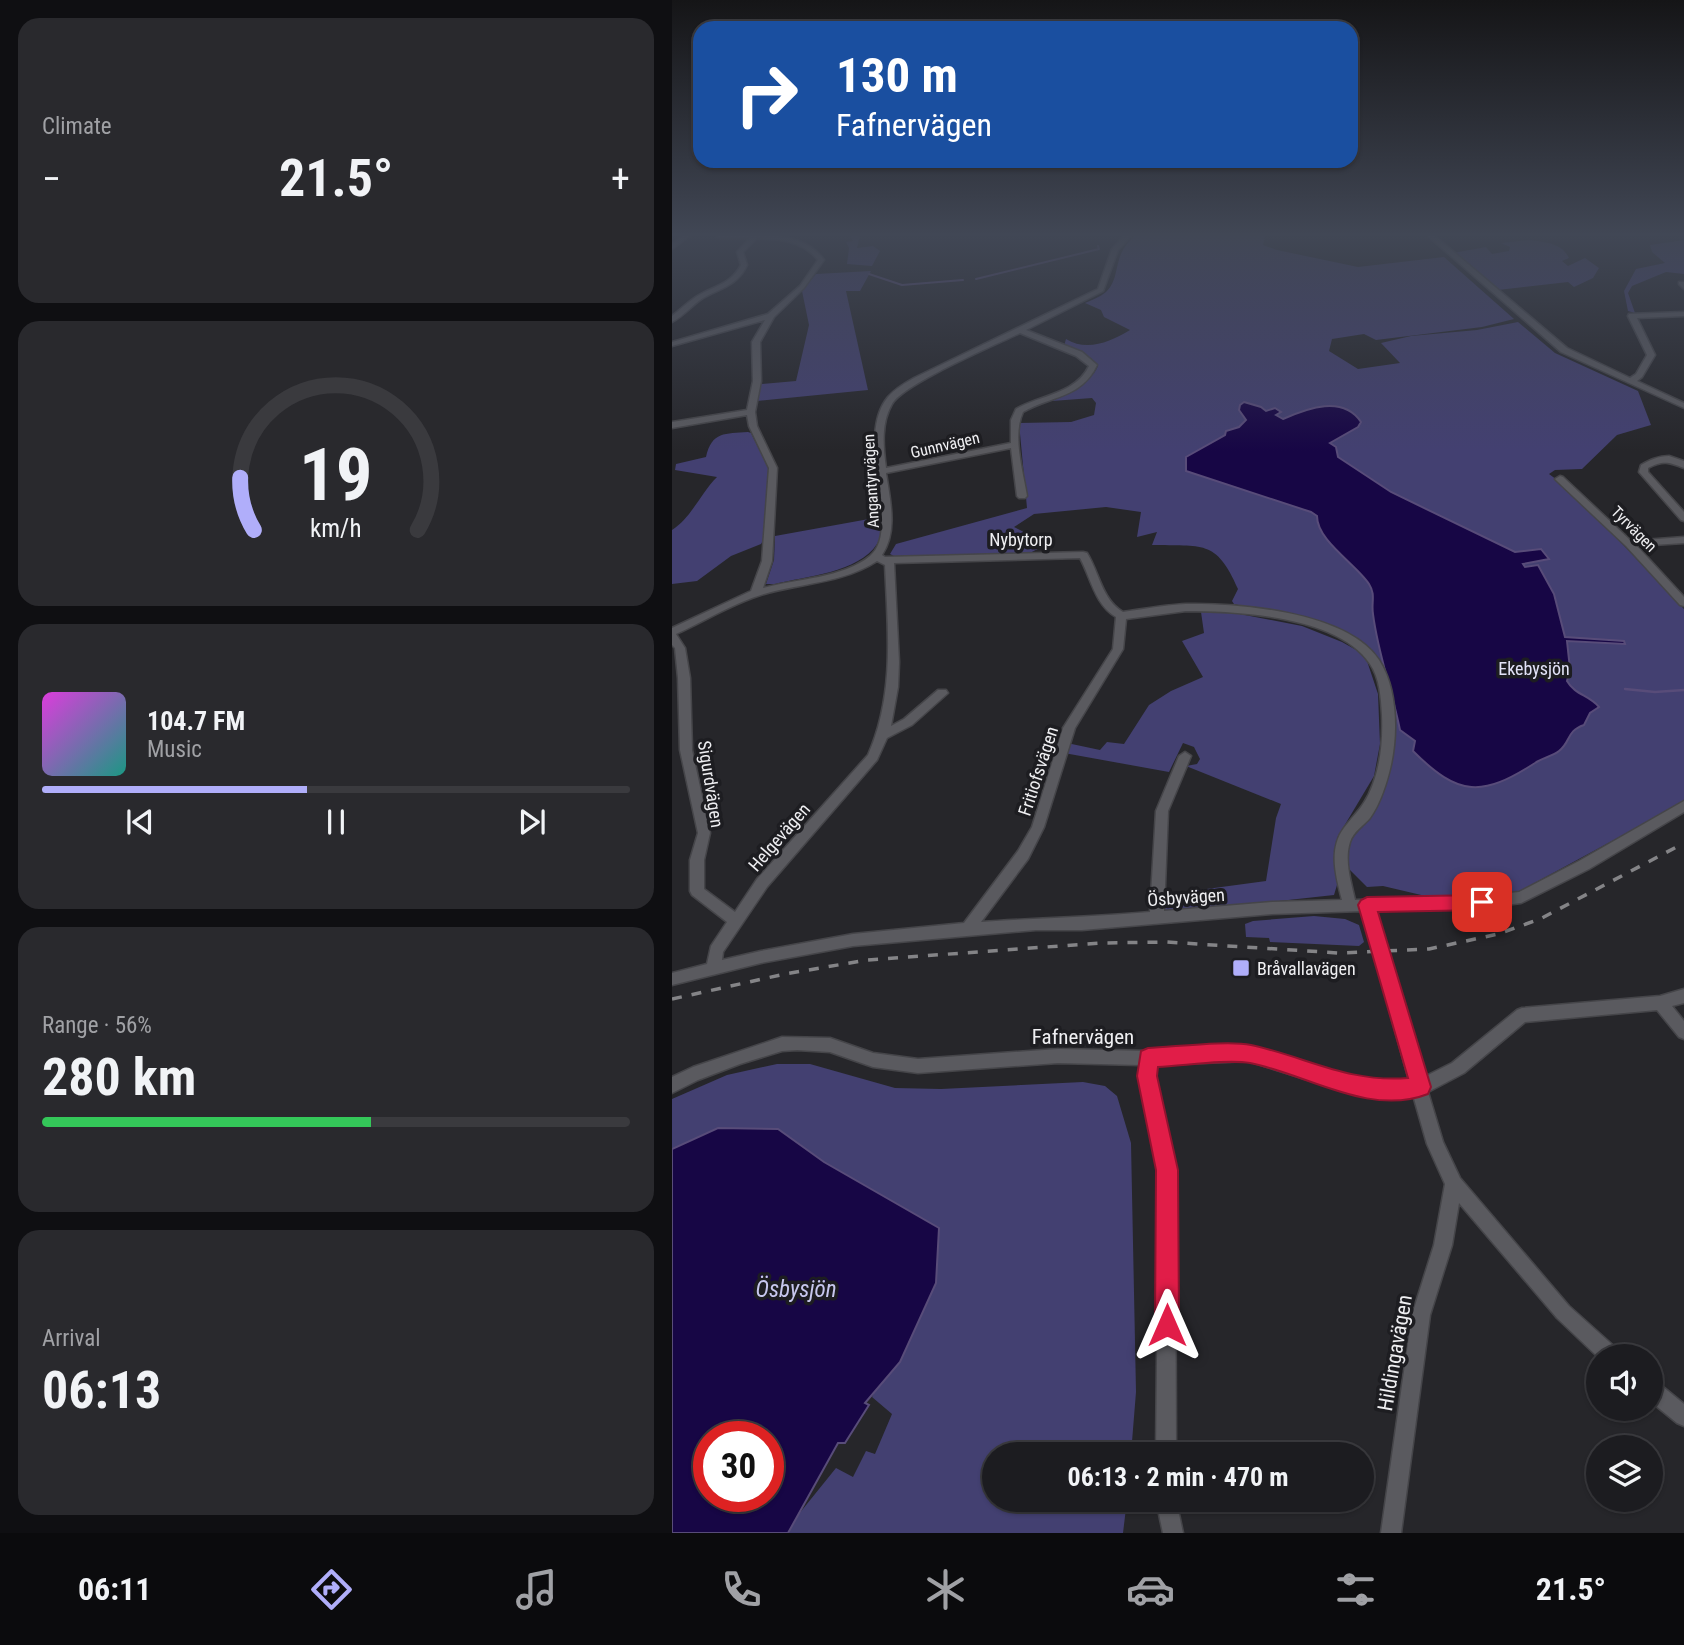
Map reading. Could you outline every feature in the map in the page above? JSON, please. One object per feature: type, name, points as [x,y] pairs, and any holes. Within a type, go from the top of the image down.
[{"type":"street","points":[[672,320],[687,308]]},
{"type":"street","points":[[756,593],[767,561],[773,468],[753,426],[751,412],[757,381],[756,342],[771,316],[780,308]]},
{"type":"street","name":"Angantyrvägen","points":[[881,558],[888,534],[881,471],[882,413],[895,394],[917,380],[1065,308]]},
{"type":"street","points":[[1513,308],[1551,341],[1581,359],[1684,406]]},
{"type":"street","points":[[1630,382],[1639,375],[1651,355],[1632,316],[1684,314]]},
{"type":"street","points":[[672,344],[771,316]]},
{"type":"street","points":[[1020,330],[1088,358],[1093,365],[1088,376],[1073,387],[1019,411],[1015,420],[1015,446],[1021,496]]},
{"type":"street","points":[[672,425],[751,412]]},
{"type":"street","name":"Gunnvägen","points":[[881,471],[922,466],[983,450],[1015,446]]},
{"type":"street","points":[[1684,465],[1675,458],[1665,458],[1650,463],[1643,472],[1684,518]]},
{"type":"street","name":"Tyrvägen","points":[[1560,479],[1629,544],[1684,603]]},
{"type":"street","points":[[1629,544],[1684,540]]},
{"type":"street","name":"Nybytorp","points":[[881,558],[1083,555],[1105,602],[1112,612],[1121,617]]},
{"type":"street","points":[[672,635],[756,593],[844,571],[881,558]]},
{"type":"street","name":"Helgevägen","points":[[714,969],[716,950],[735,920],[762,883],[873,757],[884,735],[894,675],[890,564],[881,558]]},
{"type":"street","points":[[1121,617],[1165,609],[1237,610],[1295,617],[1336,631],[1357,643],[1374,660],[1384,692],[1389,722],[1388,740],[1385,766],[1367,811],[1344,839],[1342,874],[1350,906]]},
{"type":"street","name":"Fritiofsvägen","points":[[968,929],[1024,855],[1038,827],[1069,728],[1118,649],[1122,632],[1121,617]]},
{"type":"street","name":"Sigurdvägen","points":[[672,635],[680,648],[684,678],[686,750],[704,833],[697,860],[697,891],[735,920]]},
{"type":"street","name":"Helgevägen","points":[[884,735],[908,722],[942,692]]},
{"type":"street","points":[[1157,918],[1162,811],[1185,756]]},
{"type":"street","name":"Ösbyvägen","points":[[672,979],[853,940],[968,929],[1272,908],[1482,902],[1521,897],[1584,865],[1684,806]]},
{"type":"street","points":[[1367,905],[1421,1087],[1435,1144],[1454,1184],[1563,1312],[1597,1344]]},
{"type":"street","name":"Fafnervägen","points":[[672,1085],[740,1057],[782,1044],[797,1043],[830,1045],[873,1060],[918,1066],[1058,1056],[1148,1058],[1248,1054],[1358,1086],[1381,1090],[1421,1087],[1458,1068],[1522,1015],[1660,1003],[1684,996]]},
{"type":"street","points":[[1660,1003],[1684,1032]]},
{"type":"street","points":[[1148,1058],[1147,1076],[1167,1170],[1166,1442]]},
{"type":"street","name":"Hildingavägen","points":[[1391,1533],[1421,1315],[1443,1245],[1454,1184]]},
{"type":"street","points":[[1663,1399],[1684,1416]]},
{"type":"street","points":[[1169,1512],[1173,1533]]},
{"type":"green space","points":[[805,308],[850,308],[868,390],[757,401],[761,384],[796,381],[809,325]]},
{"type":"green space","name":"Ekebysjön","points":[[1095,308],[1501,308],[1514,319],[1482,327],[1376,340],[1364,334],[1332,339],[1329,351],[1358,369],[1400,363],[1381,343],[1411,336],[1477,330],[1518,322],[1555,353],[1638,391],[1651,425],[1617,435],[1582,469],[1555,470],[1549,474],[1572,491],[1684,609],[1684,802],[1518,892],[1458,899],[1434,898],[1383,886],[1367,887],[1347,867],[1349,844],[1374,800],[1392,739],[1374,662],[1338,634],[1234,604],[1232,601],[1238,589],[1222,561],[1214,553],[1195,546],[1152,545],[1157,532],[1137,537],[1141,512],[1106,507],[1034,514],[1014,527],[1047,544],[1028,554],[890,554],[896,544],[1027,508],[1019,423],[1071,422],[1094,415],[1096,403],[1092,398],[1052,401],[1084,383],[1098,366],[1091,358],[1064,346],[1066,339],[1082,345],[1098,344],[1130,330],[1104,317],[1101,310]]},
{"type":"green space","points":[[751,433],[769,469],[765,537],[761,544],[731,556],[697,581],[672,584],[672,530],[685,519],[717,477],[675,470],[676,464],[706,457],[716,438]]},
{"type":"green space","points":[[880,517],[879,541],[868,554],[857,561],[831,572],[766,584],[774,560],[775,536]]},
{"type":"green space","points":[[1224,611],[1302,626],[1358,651],[1367,661],[1378,694],[1380,744],[1374,776],[1337,838],[1337,885],[1334,895],[1163,914],[1162,895],[1266,881],[1276,818],[1281,804],[1186,766],[1197,764],[1200,759],[1194,747],[1183,743],[1169,772],[1064,753],[1067,743],[1100,750],[1107,742],[1124,744],[1149,705],[1171,691],[1203,677],[1182,641],[1204,633],[1201,612]]},
{"type":"green space","points":[[1314,916],[1345,919],[1359,925],[1364,942],[1359,946],[1270,942],[1269,938],[1246,937],[1245,924],[1253,921]]},
{"type":"green space","points":[[777,1064],[810,1064],[895,1088],[941,1089],[1083,1082],[1105,1086],[1117,1096],[1131,1143],[1136,1392],[1132,1442],[982,1442],[982,1512],[1126,1512],[1123,1533],[788,1533],[790,1525],[836,1468],[853,1477],[866,1451],[875,1454],[892,1414],[872,1397],[875,1391],[824,1162],[778,1129],[718,1128],[672,1149],[672,1099],[727,1075]]},
{"type":"water","name":"Ekebysjön","points":[[1244,402],[1266,411],[1275,408],[1281,412],[1276,415],[1283,419],[1325,406],[1345,409],[1361,422],[1358,427],[1330,443],[1336,447],[1338,457],[1391,492],[1515,552],[1541,549],[1549,559],[1523,564],[1525,567],[1538,565],[1554,594],[1565,637],[1624,641],[1625,644],[1567,641],[1570,669],[1567,681],[1599,707],[1590,713],[1584,725],[1571,733],[1559,751],[1500,782],[1471,787],[1444,777],[1413,751],[1415,741],[1400,730],[1378,643],[1371,588],[1323,534],[1317,516],[1186,471],[1186,457],[1225,435],[1226,431],[1239,427],[1246,420],[1239,410]]},
{"type":"water","name":"Ösbysjön","points":[[718,1128],[778,1129],[824,1162],[939,1228],[936,1283],[900,1362],[865,1403],[869,1405],[845,1443],[838,1443],[788,1533],[672,1533],[672,1149]]},
{"type":"waterway","points":[[1625,689],[1655,692],[1684,690]]},
{"type":"railway","points":[[672,999],[785,974],[867,960],[1101,943],[1166,942],[1339,953],[1429,949],[1498,934],[1540,919],[1684,843]]},
{"type":"place","name":"Bråvallavägen","points":[[1241,968]]},
{"type":"route","points":[[1167,1325],[1167,1170],[1147,1076],[1148,1058],[1248,1054],[1347,1084],[1381,1090],[1421,1087],[1367,905],[1482,902]]}]
